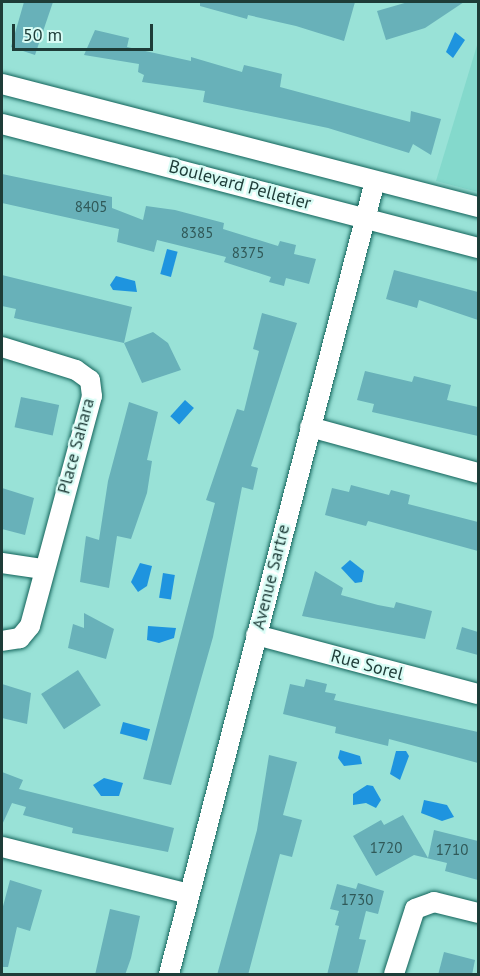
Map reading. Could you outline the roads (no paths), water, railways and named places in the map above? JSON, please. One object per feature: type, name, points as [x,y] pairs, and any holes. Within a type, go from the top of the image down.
[{"type":"street","name":"Boulevard Pelletier","points":[[2,84],[478,207]]},
{"type":"street","name":"Boulevard Pelletier","points":[[2,124],[478,248]]},
{"type":"street","name":"Avenue Sartre","points":[[169,975],[375,181]]},
{"type":"street","name":"Place Sahara","points":[[2,347],[62,363],[90,380],[92,396],[42,569],[27,633],[13,641],[2,641]]},
{"type":"street","points":[[310,427],[478,473]]},
{"type":"street","points":[[2,563],[42,569]]},
{"type":"street","name":"Rue Sorel","points":[[256,635],[478,694]]},
{"type":"street","points":[[2,847],[189,894]]},
{"type":"street","points":[[394,975],[415,909],[434,902],[478,913]]},
{"type":"water","points":[[455,32],[465,40],[453,58],[446,52]]},
{"type":"water","points":[[167,249],[178,252],[171,277],[160,274]]},
{"type":"water","points":[[116,276],[135,281],[137,292],[113,290],[110,285]]},
{"type":"water","points":[[185,400],[194,408],[179,424],[170,416]]},
{"type":"water","points":[[350,560],[364,571],[362,582],[355,583],[341,568]]},
{"type":"water","points":[[140,563],[152,566],[147,586],[138,592],[131,582]]},
{"type":"water","points":[[163,573],[175,575],[171,600],[159,598]]},
{"type":"water","points":[[148,626],[176,628],[174,638],[159,643],[147,640]]},
{"type":"water","points":[[123,722],[150,729],[147,741],[120,734]]},
{"type":"water","points":[[340,750],[360,756],[362,764],[344,766],[338,758]]},
{"type":"water","points":[[396,751],[406,751],[409,756],[400,780],[390,774]]},
{"type":"water","points":[[104,778],[123,783],[119,796],[101,796],[93,785]]},
{"type":"water","points":[[367,785],[373,786],[381,800],[376,808],[366,803],[353,805],[353,794]]},
{"type":"water","points":[[424,800],[447,805],[454,817],[442,821],[421,813]]}]
